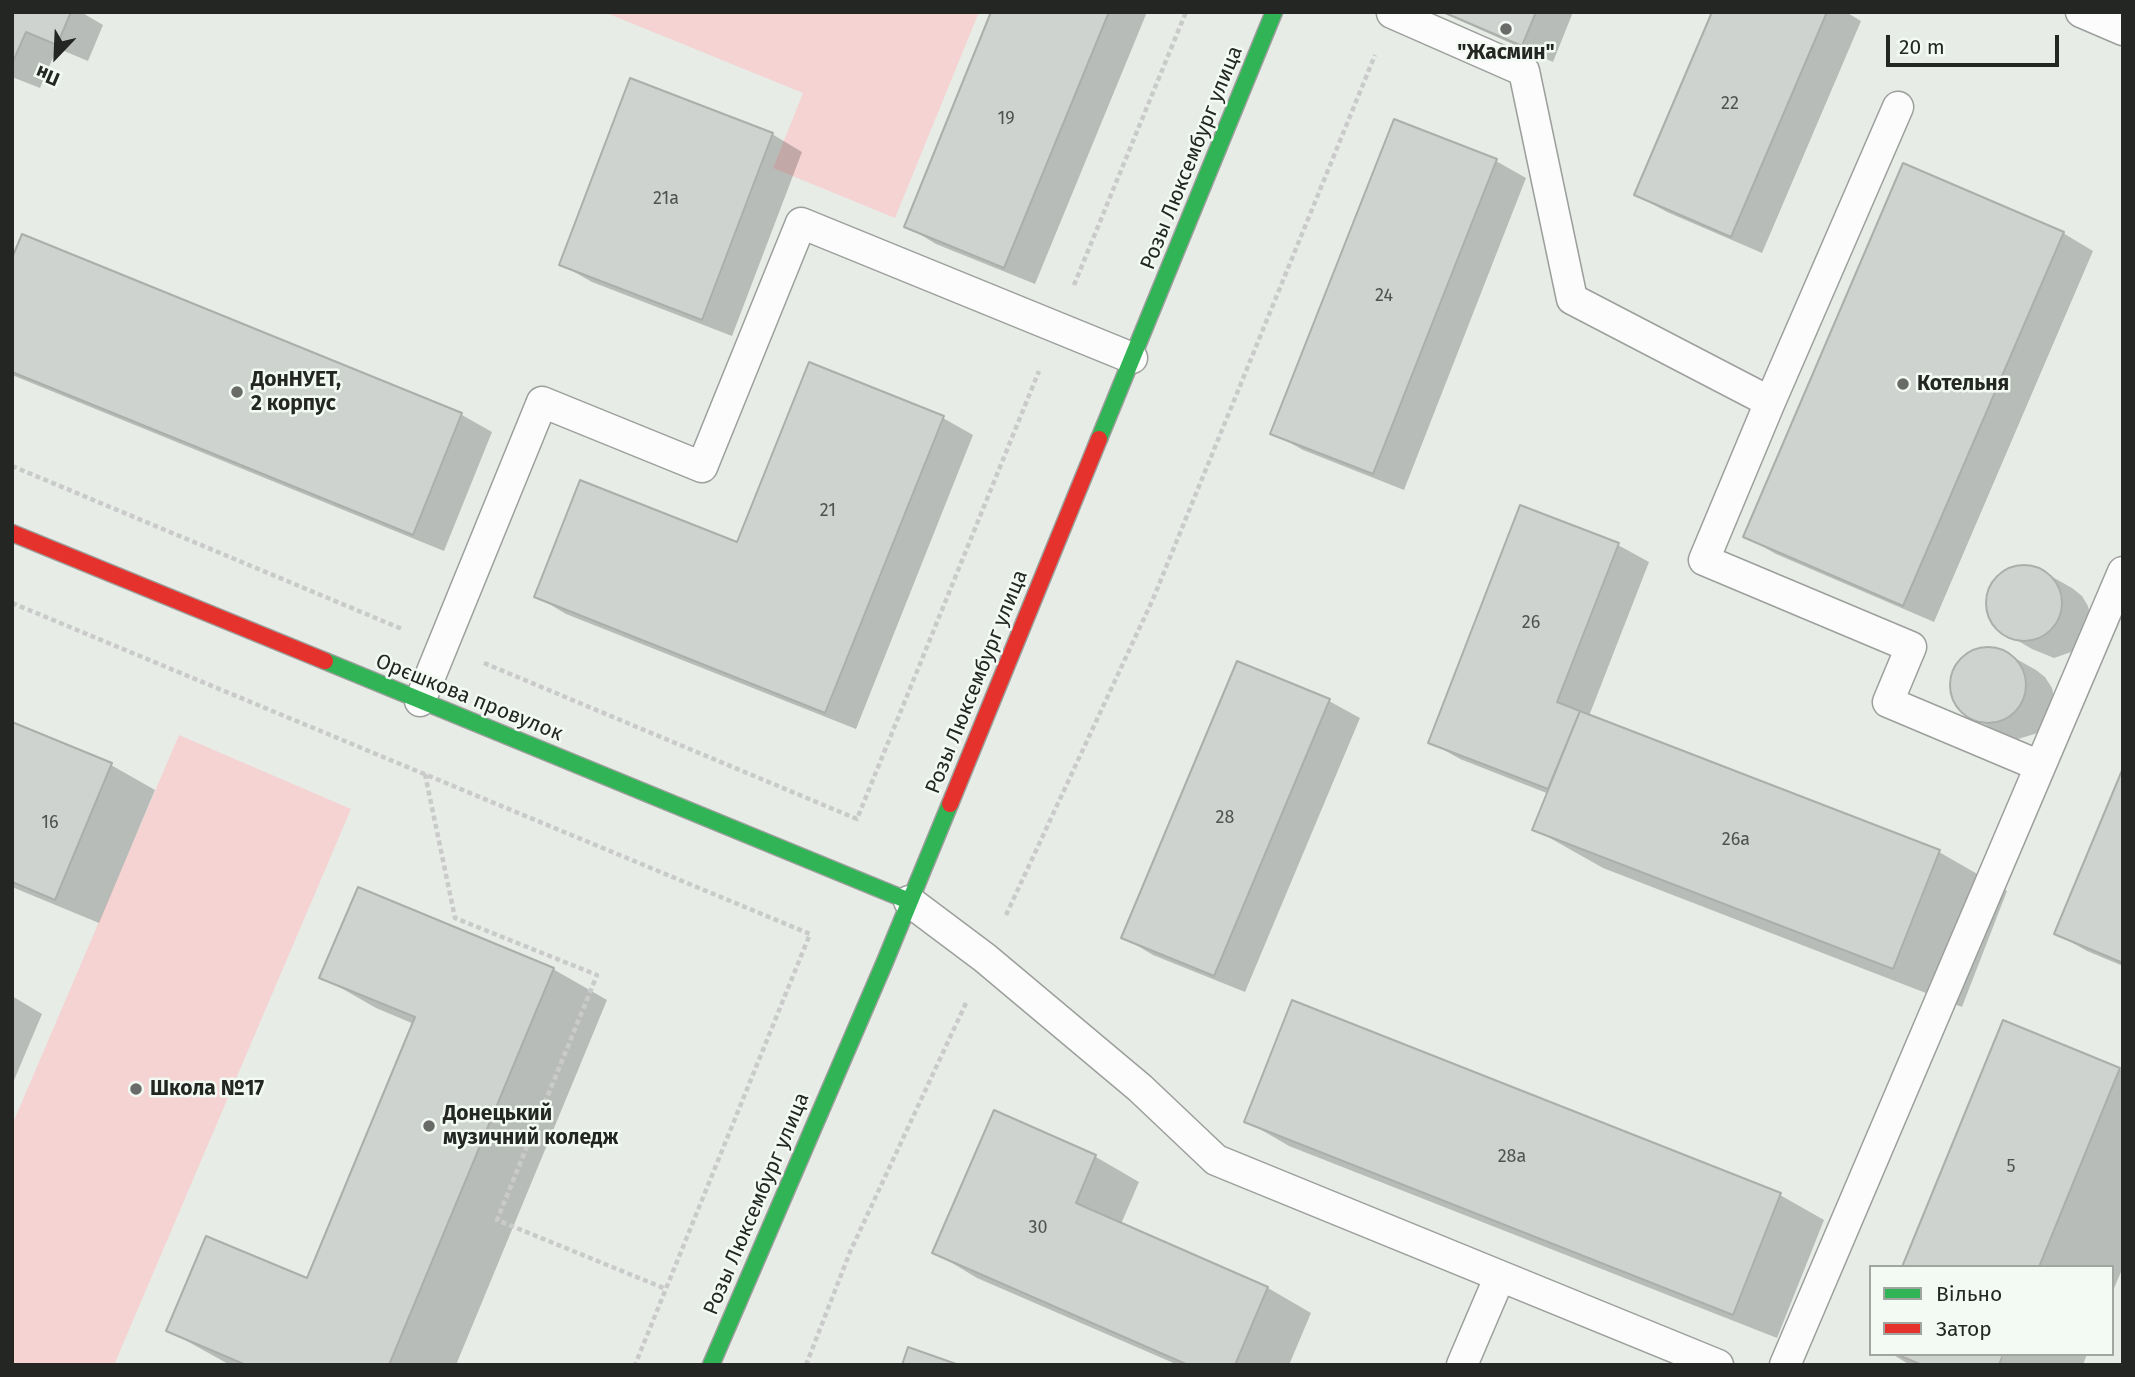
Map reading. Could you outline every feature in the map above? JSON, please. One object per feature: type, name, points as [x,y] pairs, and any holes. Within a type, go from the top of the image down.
[{"type":"street","name":"Розы Люксембург улица","points":[[710,1365],[909,901],[1274,12]]},
{"type":"street","name":"Орєшкова провулок","points":[[12,533],[909,901]]},
{"type":"lane","points":[[2081,12],[2123,30]]},
{"type":"lane","points":[[1392,13],[1524,71],[1572,299],[1770,402]]},
{"type":"lane","points":[[1898,107],[1704,560],[1911,647],[1888,702],[2040,765]]},
{"type":"lane","points":[[420,701],[542,402],[702,467],[801,223],[1132,358]]},
{"type":"lane","points":[[1785,1365],[2123,572]]},
{"type":"lane","points":[[909,901],[985,958],[1140,1088],[1216,1160],[1718,1365]]},
{"type":"lane","points":[[1462,1365],[1500,1276]]},
{"type":"path","points":[[857,819],[1186,12]]},
{"type":"path","points":[[806,1365],[850,1252],[1153,599],[1392,13]]},
{"type":"path","points":[[12,603],[810,934],[635,1365]]},
{"type":"path","points":[[425,774],[455,918],[597,975],[497,1220],[666,1289]]},
{"type":"shaded area","points":[[604,12],[979,12],[895,218],[773,168],[803,93]]},
{"type":"shaded area","name":"Школа №17","points":[[179,735],[351,809],[114,1365],[15,1365],[12,1363],[12,1125]]},
{"type":"building","points":[[12,12],[71,12],[57,45],[26,32],[12,64]]},
{"type":"building","points":[[991,12],[1109,12],[1004,268],[904,227]]},
{"type":"building","name":"\"Жасмин\"","points":[[1443,12],[1536,12],[1522,46]]},
{"type":"building","points":[[1712,12],[1827,12],[1731,237],[1634,195]]},
{"type":"building","points":[[630,78],[773,133],[702,320],[559,265]]},
{"type":"building","points":[[1394,119],[1497,159],[1373,474],[1270,434]]},
{"type":"building","name":"Котельня","points":[[1903,163],[2064,232],[1903,606],[1743,537]]},
{"type":"building","name":"ДонНУЕТ, 2 корпус","points":[[22,234],[462,413],[413,535],[12,372],[12,258]]},
{"type":"building","points":[[809,362],[944,416],[825,713],[534,597],[580,480],[737,542]]},
{"type":"building","points":[[1520,505],[1619,543],[1557,702],[1580,711],[1548,789],[1428,743]]},
{"type":"building","points":[[2024,565],[2038,568],[2051,576],[2059,589],[2062,603],[2059,617],[2051,630],[2038,638],[2024,641],[2010,638],[1997,630],[1989,617],[1986,603],[1989,589],[1997,576],[2010,568]]},
{"type":"building","points":[[1988,647],[2002,650],[2015,658],[2023,671],[2026,685],[2023,699],[2015,712],[2002,720],[1988,723],[1974,720],[1961,712],[1953,699],[1950,685],[1953,671],[1961,658],[1974,650]]},
{"type":"building","points":[[1237,661],[1330,699],[1214,976],[1121,938]]},
{"type":"building","points":[[1580,711],[1940,850],[1893,969],[1532,830]]},
{"type":"building","points":[[12,722],[112,763],[55,900],[12,882]]},
{"type":"building","points":[[2123,768],[2123,963],[2054,934]]},
{"type":"building","name":"Донецький музичний коледж","points":[[358,887],[554,968],[389,1365],[246,1365],[166,1331],[206,1236],[307,1278],[415,1017],[319,978]]},
{"type":"building","points":[[1292,1000],[1781,1193],[1733,1315],[1244,1122]]},
{"type":"building","points":[[2003,1020],[2120,1068],[2040,1265],[1903,1265]]},
{"type":"building","points":[[994,1110],[1096,1155],[1076,1203],[1268,1287],[1235,1365],[1188,1365],[932,1253]]},
{"type":"building","points":[[908,1347],[959,1365],[902,1365]]},
{"type":"building","points":[[1901,1356],[2002,1356],[1999,1365],[1922,1365]]},
{"type":"traffic: fast","points":[[1099,439],[1274,12]]},
{"type":"traffic: fast","points":[[325,661],[909,901]]},
{"type":"traffic: fast","points":[[711,1365],[950,804]]},
{"type":"traffic: jam","points":[[950,804],[1099,439]]},
{"type":"traffic: jam","points":[[12,533],[325,661]]},
{"type":"place","name":"\"Жасмин\"","points":[[1506,29]]},
{"type":"place","name":"Котельня","points":[[1903,384]]},
{"type":"place","name":"ДонНУЕТ, 2 корпус","points":[[237,392]]},
{"type":"place","name":"Школа №17","points":[[136,1089]]},
{"type":"place","name":"Донецький музичний коледж","points":[[429,1126]]}]
